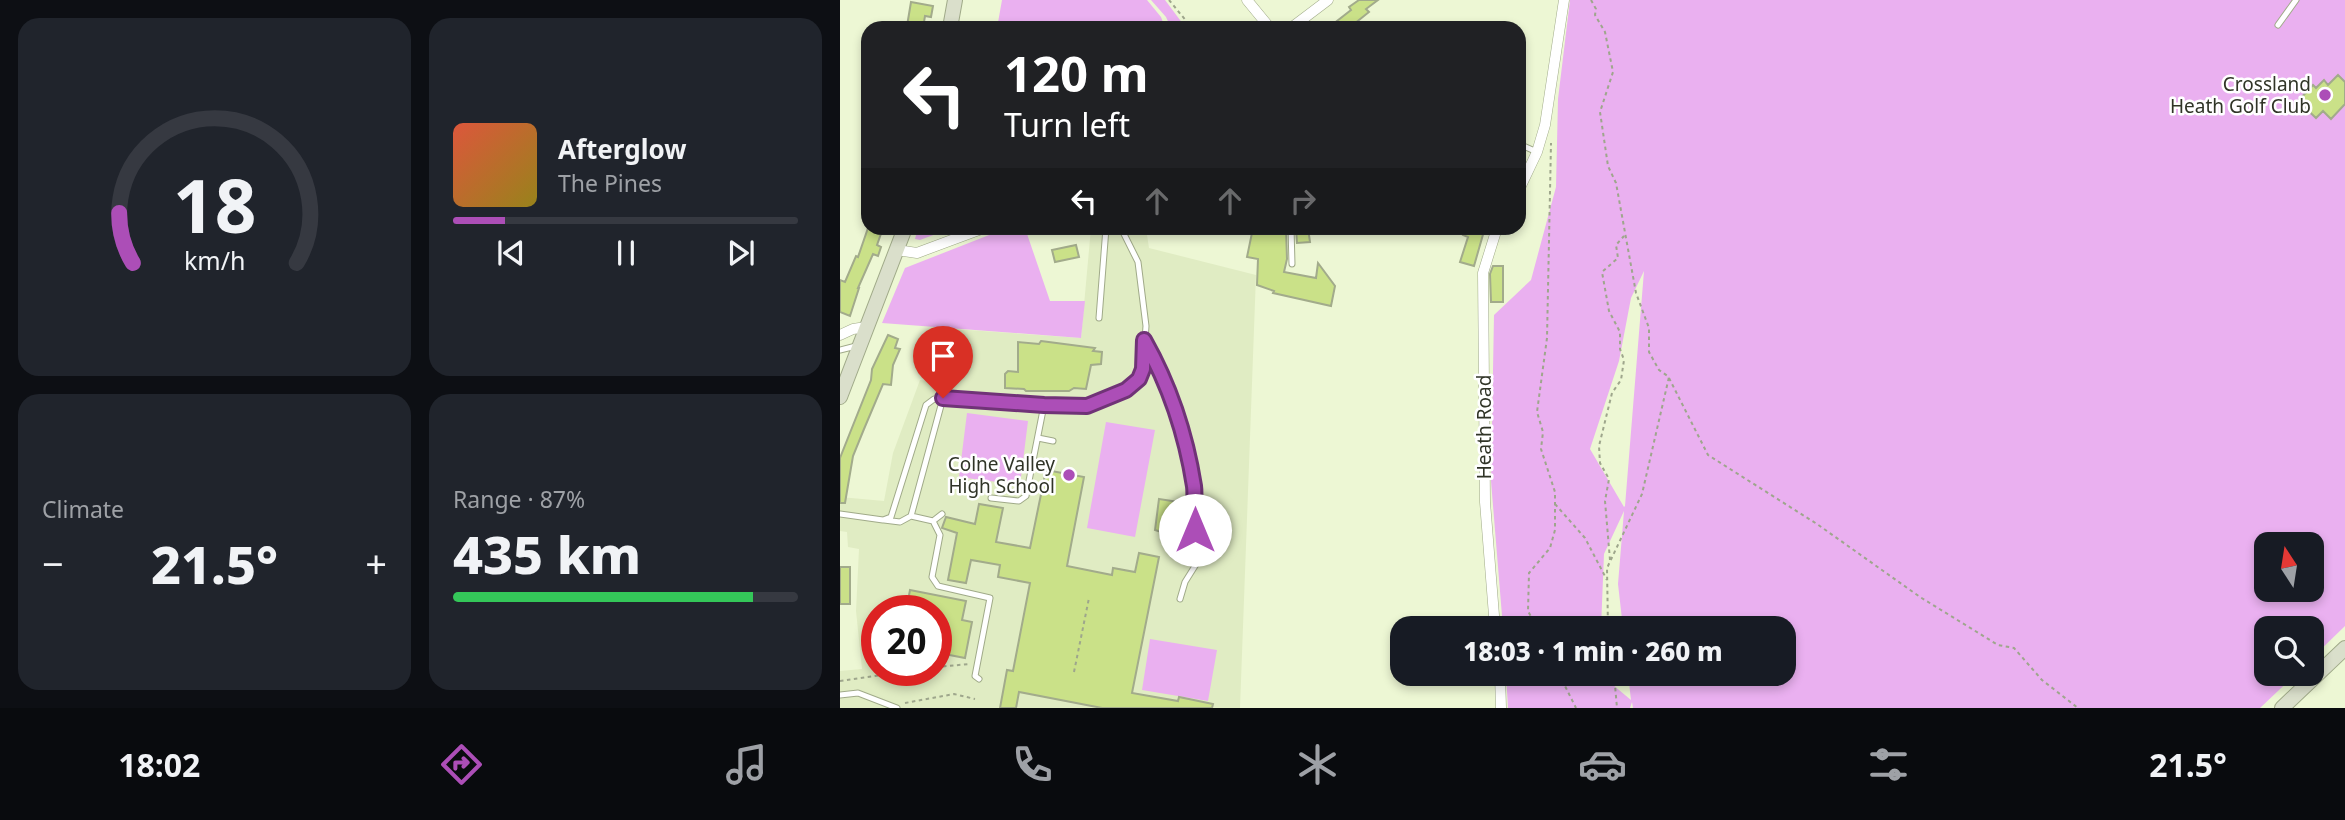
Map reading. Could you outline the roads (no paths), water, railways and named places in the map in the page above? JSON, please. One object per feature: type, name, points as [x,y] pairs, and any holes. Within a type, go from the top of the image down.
[{"type":"street","points":[[951,21],[955,0]]},
{"type":"street","points":[[1247,0],[1264,21]]},
{"type":"street","points":[[1301,21],[1328,0]]},
{"type":"street","points":[[1526,175],[1545,125],[1564,0]]},
{"type":"street","points":[[840,397],[902,235]]},
{"type":"street","points":[[897,250],[917,253],[965,235]]},
{"type":"street","name":"Heath Road","points":[[1494,616],[1485,502],[1483,273],[1495,235]]},
{"type":"street","points":[[840,335],[866,325]]},
{"type":"street","points":[[2282,708],[2345,648]]},
{"type":"street","points":[[1500,686],[1501,708]]},
{"type":"lane","points":[[2278,25],[2297,0]]},
{"type":"lane","points":[[1526,147],[1537,152]]},
{"type":"lane","points":[[1099,318],[1105,235]]},
{"type":"lane","points":[[883,520],[891,517],[926,405],[934,399],[1087,406],[1126,390],[1139,379],[1143,369],[1146,326],[1138,262],[1124,235]]},
{"type":"lane","points":[[1291,235],[1292,264]]},
{"type":"lane","points":[[1144,340],[1170,393],[1181,427],[1195,490],[1192,520],[1200,547],[1200,558],[1185,582],[1180,599]]},
{"type":"lane","points":[[840,350],[859,345]]},
{"type":"lane","points":[[911,516],[943,398]]},
{"type":"lane","points":[[992,498],[1019,501],[1026,496],[1044,405]]},
{"type":"lane","points":[[1038,439],[1053,441]]},
{"type":"lane","points":[[840,514],[900,522],[911,516],[933,522],[940,536],[932,577],[937,586],[990,598],[975,676],[979,679]]},
{"type":"lane","points":[[933,522],[942,514]]},
{"type":"lane","points":[[840,695],[858,693],[893,707]]},
{"type":"place","name":"Crossland Heath Golf Club","points":[[2325,95]]},
{"type":"place","name":"Colne Valley High School","points":[[1069,475]]}]
